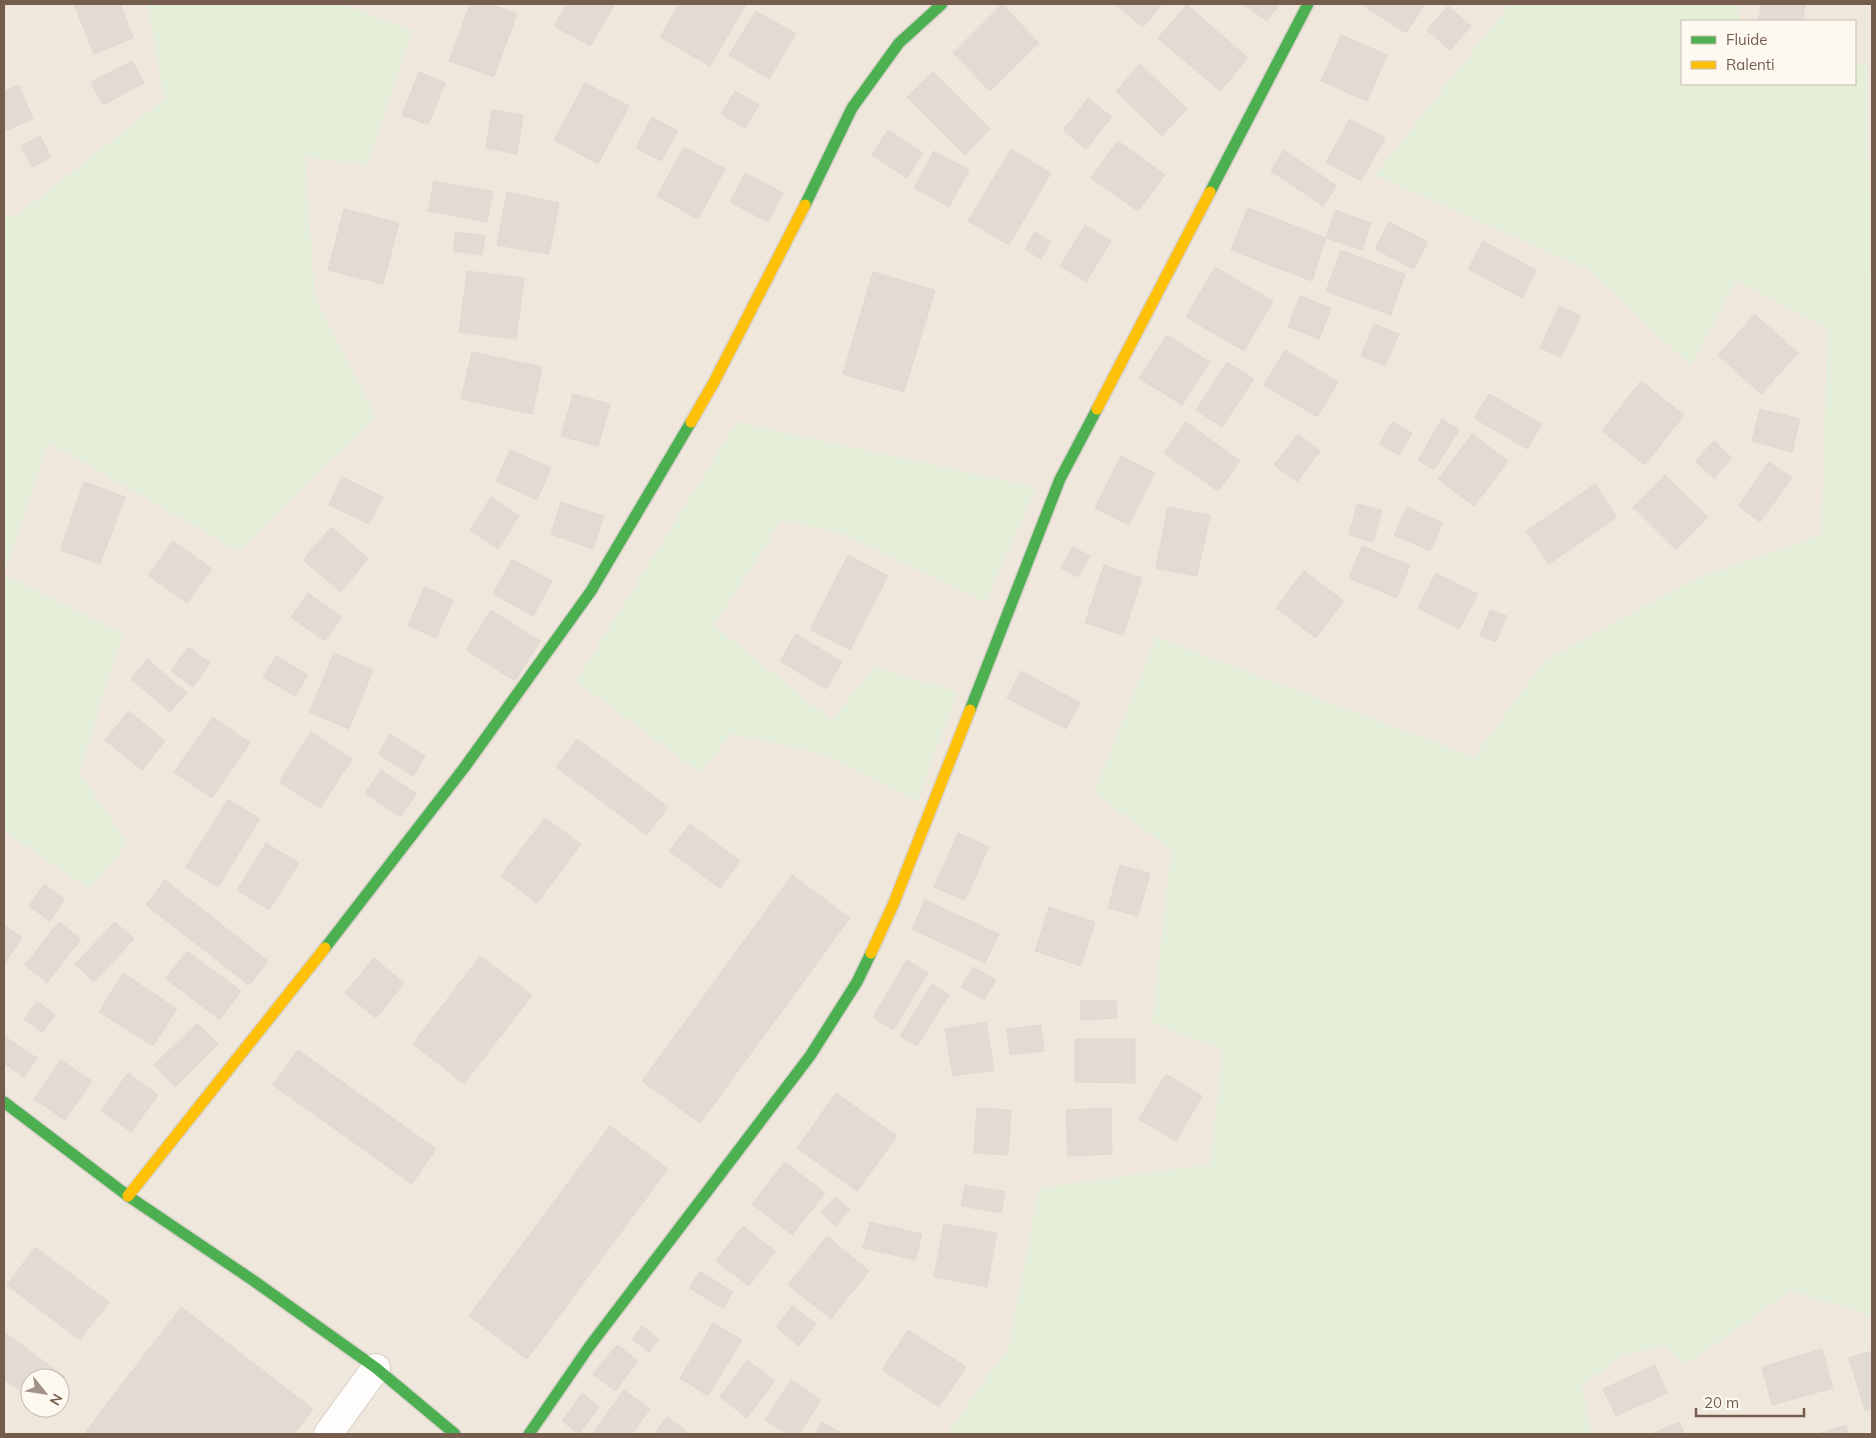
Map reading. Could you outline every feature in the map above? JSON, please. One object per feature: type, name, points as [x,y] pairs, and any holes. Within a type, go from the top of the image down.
[{"type":"street","points":[[128,1196],[267,1023],[464,768],[591,591],[713,384],[791,234],[852,108],[899,43],[942,4]]},
{"type":"street","points":[[529,1434],[589,1347],[810,1056],[857,982],[893,906],[1060,479],[1308,4]]},
{"type":"street","points":[[4,1102],[128,1196],[254,1281],[376,1368],[445,1430]]},
{"type":"street","points":[[328,1434],[376,1368]]},
{"type":"shaded area","points":[[4,4],[1872,4],[1872,1434],[4,1434]]},
{"type":"green space","points":[[148,4],[343,4],[413,31],[367,165],[305,157],[315,297],[376,417],[238,551],[49,443],[4,573],[4,214],[14,218],[164,99]]},
{"type":"green space","points":[[1510,4],[1738,4],[1741,20],[1681,20],[1681,85],[1856,85],[1856,64],[1867,65],[1872,410],[1872,1316],[1791,1291],[1685,1365],[1663,1346],[1623,1356],[1582,1385],[1592,1434],[947,1434],[1009,1346],[1039,1188],[1210,1164],[1223,1050],[1152,1023],[1171,850],[1094,793],[1156,637],[1474,757],[1544,661],[1693,580],[1822,534],[1827,328],[1736,281],[1691,366],[1589,270],[1375,175]]},
{"type":"green space","points":[[737,422],[1036,487],[986,602],[842,534],[782,520],[714,625],[831,720],[875,667],[958,692],[917,801],[823,754],[732,734],[699,772],[576,681]]},
{"type":"green space","points":[[4,574],[123,634],[79,773],[128,843],[90,889],[4,831]]},
{"type":"building","points":[[74,4],[120,4],[133,38],[94,54]]},
{"type":"building","points":[[470,4],[488,4],[517,14],[494,77],[449,61]]},
{"type":"building","points":[[567,4],[615,4],[590,46],[554,26]]},
{"type":"building","points":[[679,4],[746,4],[710,66],[660,37]]},
{"type":"building","points":[[1002,4],[1039,43],[990,91],[953,53]]},
{"type":"building","points":[[1114,4],[1162,4],[1143,27]]},
{"type":"building","points":[[1243,4],[1280,4],[1267,21]]},
{"type":"building","points":[[1361,4],[1420,4],[1424,6],[1406,33]]},
{"type":"building","points":[[1761,4],[1805,4],[1803,20],[1759,20]]},
{"type":"building","points":[[1187,5],[1248,58],[1220,91],[1158,38]]},
{"type":"building","points":[[1448,6],[1471,26],[1450,50],[1427,30]]},
{"type":"building","points":[[756,11],[796,34],[769,79],[729,55]]},
{"type":"building","points":[[1341,35],[1387,55],[1367,101],[1321,81]]},
{"type":"building","points":[[132,61],[144,83],[103,105],[91,82]]},
{"type":"building","points":[[1140,64],[1187,109],[1162,136],[1116,91]]},
{"type":"building","points":[[419,72],[445,83],[428,125],[402,115]]},
{"type":"building","points":[[933,72],[990,129],[965,155],[907,97]]},
{"type":"building","points":[[585,83],[629,106],[598,164],[554,140]]},
{"type":"building","points":[[19,85],[33,119],[4,131],[4,91]]},
{"type":"building","points":[[735,91],[759,105],[745,128],[721,114]]},
{"type":"building","points":[[1088,98],[1112,117],[1086,149],[1063,130]]},
{"type":"building","points":[[492,110],[523,115],[517,154],[486,148]]},
{"type":"building","points":[[652,117],[678,131],[661,161],[636,148]]},
{"type":"building","points":[[1350,119],[1385,138],[1361,181],[1326,162]]},
{"type":"building","points":[[888,130],[923,153],[907,178],[872,155]]},
{"type":"building","points":[[40,136],[51,157],[32,167],[21,146]]},
{"type":"building","points":[[1118,141],[1165,175],[1138,211],[1091,178]]},
{"type":"building","points":[[684,147],[725,169],[698,219],[657,196]]},
{"type":"building","points":[[1011,149],[1051,173],[1009,245],[968,221]]},
{"type":"building","points":[[1284,150],[1337,186],[1323,206],[1271,171]]},
{"type":"building","points":[[934,151],[969,170],[949,207],[914,188]]},
{"type":"building","points":[[745,173],[783,193],[768,222],[730,202]]},
{"type":"building","points":[[434,181],[493,192],[487,222],[428,211]]},
{"type":"building","points":[[507,192],[559,203],[549,254],[497,245]]},
{"type":"building","points":[[1248,208],[1326,238],[1312,281],[1231,250]]},
{"type":"building","points":[[344,209],[399,223],[383,284],[328,270]]},
{"type":"building","points":[[1335,210],[1371,223],[1362,250],[1326,238]]},
{"type":"building","points":[[1389,222],[1428,242],[1414,269],[1375,249]]},
{"type":"building","points":[[1085,225],[1111,241],[1086,282],[1060,266]]},
{"type":"building","points":[[456,232],[485,236],[482,255],[453,251]]},
{"type":"building","points":[[1035,232],[1051,242],[1041,259],[1025,249]]},
{"type":"building","points":[[1483,241],[1536,270],[1522,298],[1468,269]]},
{"type":"building","points":[[1341,250],[1405,274],[1391,315],[1326,291]]},
{"type":"building","points":[[1215,267],[1273,301],[1244,351],[1186,317]]},
{"type":"building","points":[[467,271],[524,278],[516,339],[459,332]]},
{"type":"building","points":[[873,272],[935,290],[904,392],[843,374]]},
{"type":"building","points":[[1300,296],[1331,308],[1319,339],[1288,327]]},
{"type":"building","points":[[1559,306],[1581,316],[1561,357],[1540,348]]},
{"type":"building","points":[[1755,314],[1798,353],[1761,394],[1718,355]]},
{"type":"building","points":[[1374,324],[1399,334],[1385,366],[1361,356]]},
{"type":"building","points":[[1167,335],[1210,362],[1182,405],[1139,378]]},
{"type":"building","points":[[1285,350],[1338,382],[1317,417],[1264,385]]},
{"type":"building","points":[[472,352],[542,367],[532,414],[461,399]]},
{"type":"building","points":[[1227,362],[1254,379],[1222,427],[1196,410]]},
{"type":"building","points":[[1641,381],[1684,415],[1645,465],[1602,431]]},
{"type":"building","points":[[573,394],[610,404],[598,446],[561,436]]},
{"type":"building","points":[[1489,394],[1542,424],[1527,449],[1474,418]]},
{"type":"building","points":[[1760,409],[1800,419],[1792,452],[1752,441]]},
{"type":"building","points":[[1442,419],[1459,430],[1434,470],[1418,460]]},
{"type":"building","points":[[1186,422],[1240,461],[1218,491],[1164,453]]},
{"type":"building","points":[[1392,422],[1412,433],[1399,455],[1379,444]]},
{"type":"building","points":[[1298,434],[1320,451],[1297,482],[1274,465]]},
{"type":"building","points":[[1472,434],[1508,461],[1474,506],[1438,479]]},
{"type":"building","points":[[1714,441],[1732,458],[1714,478],[1695,461]]},
{"type":"building","points":[[510,450],[551,468],[537,500],[496,481]]},
{"type":"building","points":[[1121,456],[1155,473],[1129,525],[1095,508]]},
{"type":"building","points":[[1769,462],[1792,478],[1760,522],[1738,506]]},
{"type":"building","points":[[1665,475],[1708,517],[1676,550],[1633,507]]},
{"type":"building","points":[[342,477],[383,497],[369,524],[329,505]]},
{"type":"building","points":[[84,482],[125,497],[100,564],[60,550]]},
{"type":"building","points":[[1595,484],[1617,517],[1549,564],[1526,531]]},
{"type":"building","points":[[491,497],[519,516],[498,549],[470,530]]},
{"type":"building","points":[[561,502],[604,516],[593,549],[551,534]]},
{"type":"building","points":[[1357,504],[1382,510],[1373,542],[1349,535]]},
{"type":"building","points":[[1168,507],[1210,515],[1197,576],[1156,568]]},
{"type":"building","points":[[1407,507],[1443,523],[1430,551],[1394,535]]},
{"type":"building","points":[[331,527],[368,558],[341,592],[303,560]]},
{"type":"building","points":[[173,541],[212,569],[187,603],[148,575]]},
{"type":"building","points":[[1362,546],[1410,565],[1397,598],[1349,578]]},
{"type":"building","points":[[1073,547],[1090,556],[1078,577],[1061,568]]},
{"type":"building","points":[[848,555],[888,576],[850,650],[810,630]]},
{"type":"building","points":[[512,559],[552,581],[533,616],[493,594]]},
{"type":"building","points":[[1104,565],[1142,578],[1123,635],[1085,623]]},
{"type":"building","points":[[1304,571],[1344,601],[1316,638],[1276,608]]},
{"type":"building","points":[[1436,573],[1478,594],[1459,629],[1418,608]]},
{"type":"building","points":[[424,587],[453,600],[436,638],[408,626]]},
{"type":"building","points":[[308,593],[342,617],[325,641],[291,617]]},
{"type":"building","points":[[491,610],[540,641],[515,681],[466,650]]},
{"type":"building","points":[[1490,610],[1507,616],[1496,642],[1480,636]]},
{"type":"building","points":[[796,634],[842,662],[826,689],[780,661]]},
{"type":"building","points":[[189,647],[210,663],[193,687],[171,671]]},
{"type":"building","points":[[334,653],[373,670],[349,729],[309,712]]},
{"type":"building","points":[[276,656],[308,675],[295,696],[263,677]]},
{"type":"building","points":[[147,659],[187,693],[170,712],[131,679]]},
{"type":"building","points":[[1021,671],[1080,703],[1066,729],[1007,698]]},
{"type":"building","points":[[129,711],[165,741],[142,770],[105,740]]},
{"type":"building","points":[[213,717],[250,743],[212,798],[174,772]]},
{"type":"building","points":[[311,732],[352,759],[320,808],[279,782]]},
{"type":"building","points":[[390,734],[425,756],[413,776],[378,754]]},
{"type":"building","points":[[577,739],[668,807],[647,835],[556,767]]},
{"type":"building","points":[[381,770],[417,794],[400,817],[365,793]]},
{"type":"building","points":[[228,799],[260,819],[218,887],[186,867]]},
{"type":"building","points":[[545,818],[581,844],[537,903],[501,876]]},
{"type":"building","points":[[690,824],[740,861],[720,888],[669,851]]},
{"type":"building","points":[[958,833],[989,847],[965,900],[934,887]]},
{"type":"building","points":[[266,843],[299,863],[269,910],[237,890]]},
{"type":"building","points":[[1120,865],[1150,873],[1138,916],[1108,908]]},
{"type":"building","points":[[792,875],[850,918],[700,1123],[642,1081]]},
{"type":"building","points":[[165,880],[268,961],[249,985],[146,905]]},
{"type":"building","points":[[44,884],[65,899],[50,921],[29,906]]},
{"type":"building","points":[[925,900],[999,934],[985,963],[912,929]]},
{"type":"building","points":[[1049,907],[1095,922],[1081,966],[1035,951]]},
{"type":"building","points":[[59,922],[81,939],[47,983],[25,965]]},
{"type":"building","points":[[115,922],[134,939],[94,982],[75,964]]},
{"type":"building","points":[[4,925],[22,938],[4,964]]},
{"type":"building","points":[[187,951],[241,991],[220,1020],[166,979]]},
{"type":"building","points":[[480,956],[532,995],[464,1084],[413,1044]]},
{"type":"building","points":[[374,958],[404,983],[376,1018],[345,993]]},
{"type":"building","points":[[907,960],[928,973],[893,1030],[873,1017]]},
{"type":"building","points":[[973,967],[996,980],[984,1000],[961,987]]},
{"type":"building","points":[[123,973],[177,1009],[153,1046],[99,1012]]},
{"type":"building","points":[[932,984],[949,995],[917,1046],[900,1036]]},
{"type":"building","points":[[1116,1000],[1117,1018],[1081,1020],[1080,1001]]},
{"type":"building","points":[[37,1001],[55,1015],[42,1032],[24,1019]]},
{"type":"building","points":[[986,1022],[994,1070],[953,1076],[945,1029]]},
{"type":"building","points":[[197,1023],[218,1044],[175,1087],[154,1065]]},
{"type":"building","points":[[1041,1025],[1044,1051],[1010,1055],[1007,1029]]},
{"type":"building","points":[[4,1036],[37,1058],[24,1077],[4,1063]]},
{"type":"building","points":[[1075,1039],[1135,1039],[1135,1083],[1075,1082]]},
{"type":"building","points":[[298,1050],[436,1149],[412,1184],[273,1085]]},
{"type":"building","points":[[61,1060],[92,1081],[65,1120],[34,1099]]},
{"type":"building","points":[[128,1073],[158,1095],[131,1132],[101,1110]]},
{"type":"building","points":[[1166,1074],[1202,1096],[1176,1141],[1139,1119]]},
{"type":"building","points":[[836,1093],[897,1136],[857,1191],[797,1148]]},
{"type":"building","points":[[977,1108],[1011,1110],[1008,1155],[974,1153]]},
{"type":"building","points":[[1111,1108],[1112,1154],[1068,1156],[1066,1110]]},
{"type":"building","points":[[610,1126],[668,1169],[527,1359],[469,1316]]},
{"type":"building","points":[[785,1162],[825,1193],[792,1235],[752,1204]]},
{"type":"building","points":[[965,1185],[1005,1192],[1001,1213],[961,1206]]},
{"type":"building","points":[[836,1197],[850,1210],[835,1226],[821,1212]]},
{"type":"building","points":[[870,1222],[922,1234],[915,1260],[863,1248]]},
{"type":"building","points":[[944,1224],[997,1233],[987,1287],[934,1277]]},
{"type":"building","points":[[743,1226],[775,1251],[749,1286],[716,1261]]},
{"type":"building","points":[[827,1236],[869,1271],[831,1319],[788,1285]]},
{"type":"building","points":[[35,1247],[109,1302],[80,1340],[7,1285]]},
{"type":"building","points":[[700,1271],[733,1292],[723,1308],[689,1288]]},
{"type":"building","points":[[792,1306],[816,1324],[799,1346],[776,1327]]},
{"type":"building","points":[[181,1307],[313,1409],[294,1434],[84,1434]]},
{"type":"building","points":[[713,1323],[742,1340],[708,1396],[680,1378]]},
{"type":"building","points":[[642,1326],[659,1339],[649,1352],[632,1339]]},
{"type":"building","points":[[908,1330],[966,1367],[939,1407],[882,1370]]},
{"type":"building","points":[[4,1332],[53,1368],[20,1368],[20,1391],[4,1379]]},
{"type":"building","points":[[617,1345],[638,1361],[615,1391],[593,1374]]},
{"type":"building","points":[[1822,1349],[1833,1388],[1772,1405],[1762,1367]]},
{"type":"building","points":[[1872,1351],[1872,1409],[1865,1411],[1849,1358]]},
{"type":"building","points":[[747,1360],[775,1381],[747,1418],[720,1397]]},
{"type":"building","points":[[1655,1365],[1667,1393],[1616,1416],[1603,1389]]},
{"type":"building","points":[[791,1380],[821,1400],[799,1434],[787,1434],[765,1420]]},
{"type":"building","points":[[624,1390],[650,1409],[632,1434],[592,1434]]},
{"type":"building","points":[[582,1393],[599,1407],[579,1434],[562,1421]]},
{"type":"building","points":[[667,1417],[690,1434],[654,1434]]},
{"type":"building","points":[[822,1422],[843,1434],[814,1434]]},
{"type":"building","points":[[1679,1422],[1685,1434],[1651,1434]]},
{"type":"building","points":[[1846,1425],[1848,1434],[1817,1434]]},
{"type":"traffic: fast","points":[[805,205],[852,108],[899,43],[942,4]]},
{"type":"traffic: fast","points":[[1210,192],[1308,4]]},
{"type":"traffic: fast","points":[[970,710],[1060,479],[1097,409]]},
{"type":"traffic: fast","points":[[325,948],[464,768],[591,591],[691,422]]},
{"type":"traffic: fast","points":[[529,1434],[589,1347],[810,1056],[857,982],[871,953]]},
{"type":"traffic: fast","points":[[4,1102],[128,1196],[254,1281],[376,1368],[455,1434]]},
{"type":"traffic: slow","points":[[1097,409],[1210,192]]},
{"type":"traffic: slow","points":[[691,422],[713,384],[805,205]]},
{"type":"traffic: slow","points":[[871,953],[893,905],[970,710]]},
{"type":"traffic: slow","points":[[128,1196],[325,948]]}]
